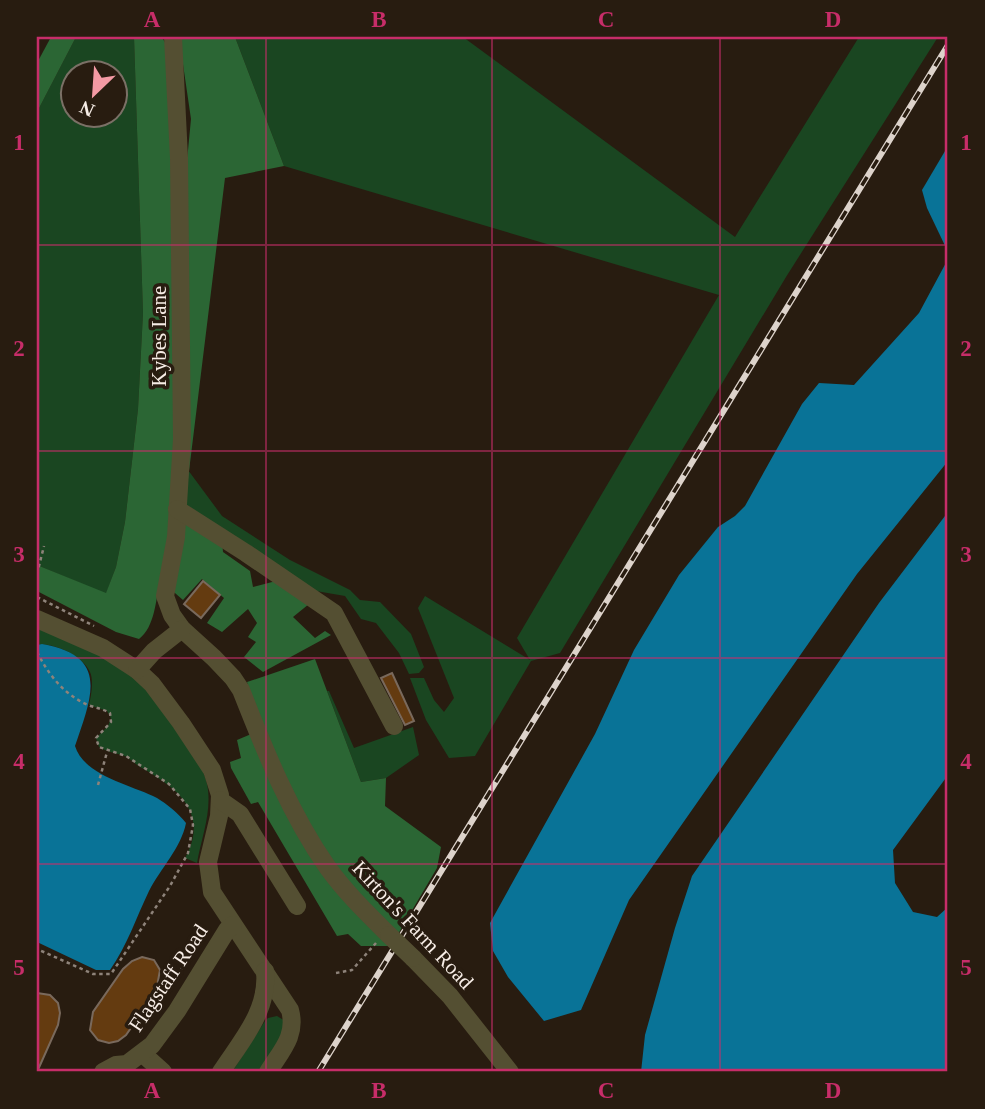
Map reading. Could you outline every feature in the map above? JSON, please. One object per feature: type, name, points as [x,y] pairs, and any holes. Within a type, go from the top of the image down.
[{"type":"street","name":"Kybes Lane","points":[[173,37],[182,290],[182,439],[176,537],[165,596],[172,615],[182,629]]},
{"type":"street","points":[[177,509],[334,613],[394,726]]},
{"type":"street","name":"Flagstaff Road","points":[[37,619],[103,648],[137,670],[152,684],[212,770],[220,800],[219,816],[210,845],[208,869],[212,891],[290,1010]]},
{"type":"street","points":[[137,670],[182,629]]},
{"type":"street","name":"Kirton's Farm Road","points":[[182,629],[233,678],[241,690],[283,790],[328,868],[361,907],[450,996],[510,1072]]},
{"type":"street","points":[[220,800],[240,814],[297,906]]},
{"type":"street","name":"Flagstaff Road","points":[[103,1072],[116,1065],[127,1064],[152,1045],[177,1011],[227,930],[233,925]]},
{"type":"street","points":[[221,1072],[259,1013],[265,992],[265,971]]},
{"type":"street","points":[[259,1013],[274,1008],[290,1010],[293,1022],[291,1035],[268,1072]]},
{"type":"street","points":[[143,1054],[163,1072]]},
{"type":"path","points":[[37,574],[44,546]]},
{"type":"path","points":[[37,652],[57,684],[79,700],[110,713],[111,722],[96,738],[99,747],[126,756],[169,784],[190,809],[193,825],[188,853],[170,886],[111,974],[93,974],[37,949]]},
{"type":"path","points":[[98,785],[107,751]]},
{"type":"path","points":[[336,973],[352,970],[368,953]]},
{"type":"path","points":[[150,1020],[185,963]]},
{"type":"green space","points":[[51,37],[76,37],[64,60],[60,60],[60,68],[37,112],[37,63]]},
{"type":"green space","points":[[76,37],[134,37],[143,313],[138,409],[125,522],[116,567],[106,594],[37,565],[37,112],[60,68],[60,130],[130,130],[130,60],[64,60]]},
{"type":"green space","points":[[134,37],[162,37],[170,52],[186,171],[191,119],[179,37],[235,37],[284,166],[225,178],[183,520],[222,541],[223,552],[250,571],[253,587],[276,581],[309,604],[293,617],[315,638],[325,631],[331,635],[263,672],[244,657],[256,642],[248,637],[257,623],[248,609],[222,632],[207,623],[224,598],[202,579],[183,600],[160,580],[152,620],[139,639],[116,632],[37,591],[37,565],[106,593],[116,567],[125,522],[138,409],[143,313]]},
{"type":"green space","points":[[235,37],[463,37],[735,237],[859,37],[938,37],[786,277],[560,653],[531,661],[475,756],[449,758],[426,720],[410,678],[424,678],[434,700],[444,712],[454,698],[418,608],[425,596],[530,660],[517,638],[719,295],[284,166]]},
{"type":"green space","points":[[188,470],[222,516],[290,560],[350,590],[360,600],[380,602],[411,634],[424,667],[419,673],[409,674],[399,653],[376,623],[361,619],[345,596],[316,591],[185,504]]},
{"type":"green space","points":[[37,627],[89,649],[125,670],[154,698],[188,746],[207,782],[209,799],[197,863],[185,858],[192,842],[194,828],[192,815],[186,804],[167,784],[127,757],[99,747],[96,738],[108,726],[111,718],[107,711],[89,705],[92,684],[90,672],[67,651],[37,645]]},
{"type":"green space","points":[[315,659],[361,782],[386,778],[385,806],[441,847],[437,868],[391,946],[361,946],[348,934],[337,936],[258,802],[251,804],[231,768],[230,762],[241,758],[237,740],[261,730],[247,682]]},
{"type":"green space","points":[[327,691],[354,748],[413,727],[419,755],[386,778],[361,782]]},
{"type":"green space","points":[[277,1016],[285,1021],[286,1030],[259,1072],[232,1072],[265,1021]]},
{"type":"water","points":[[948,146],[948,252],[927,208],[922,190]]},
{"type":"water","points":[[948,259],[948,461],[857,574],[629,900],[581,1010],[544,1021],[508,977],[493,951],[490,923],[595,734],[634,650],[679,575],[718,527],[745,506],[802,404],[819,383],[854,385],[919,313]]},
{"type":"water","points":[[948,512],[948,775],[893,850],[895,883],[913,912],[937,917],[948,907],[948,1072],[641,1072],[645,1035],[692,876],[879,603]]},
{"type":"water","points":[[37,645],[64,650],[79,658],[87,669],[90,696],[75,746],[80,756],[98,772],[157,798],[186,823],[180,841],[149,891],[110,970],[96,970],[37,942]]},
{"type":"building","points":[[203,581],[220,595],[201,618],[184,604]]},
{"type":"building","points":[[392,673],[414,721],[405,725],[381,678]]},
{"type":"building","points":[[142,957],[154,960],[160,970],[156,992],[126,1035],[109,1043],[98,1040],[90,1030],[93,1012],[123,969]]},
{"type":"building","points":[[37,993],[50,995],[58,1003],[60,1013],[58,1025],[37,1072]]},
{"type":"railway","points":[[318,1072],[948,45]]}]
